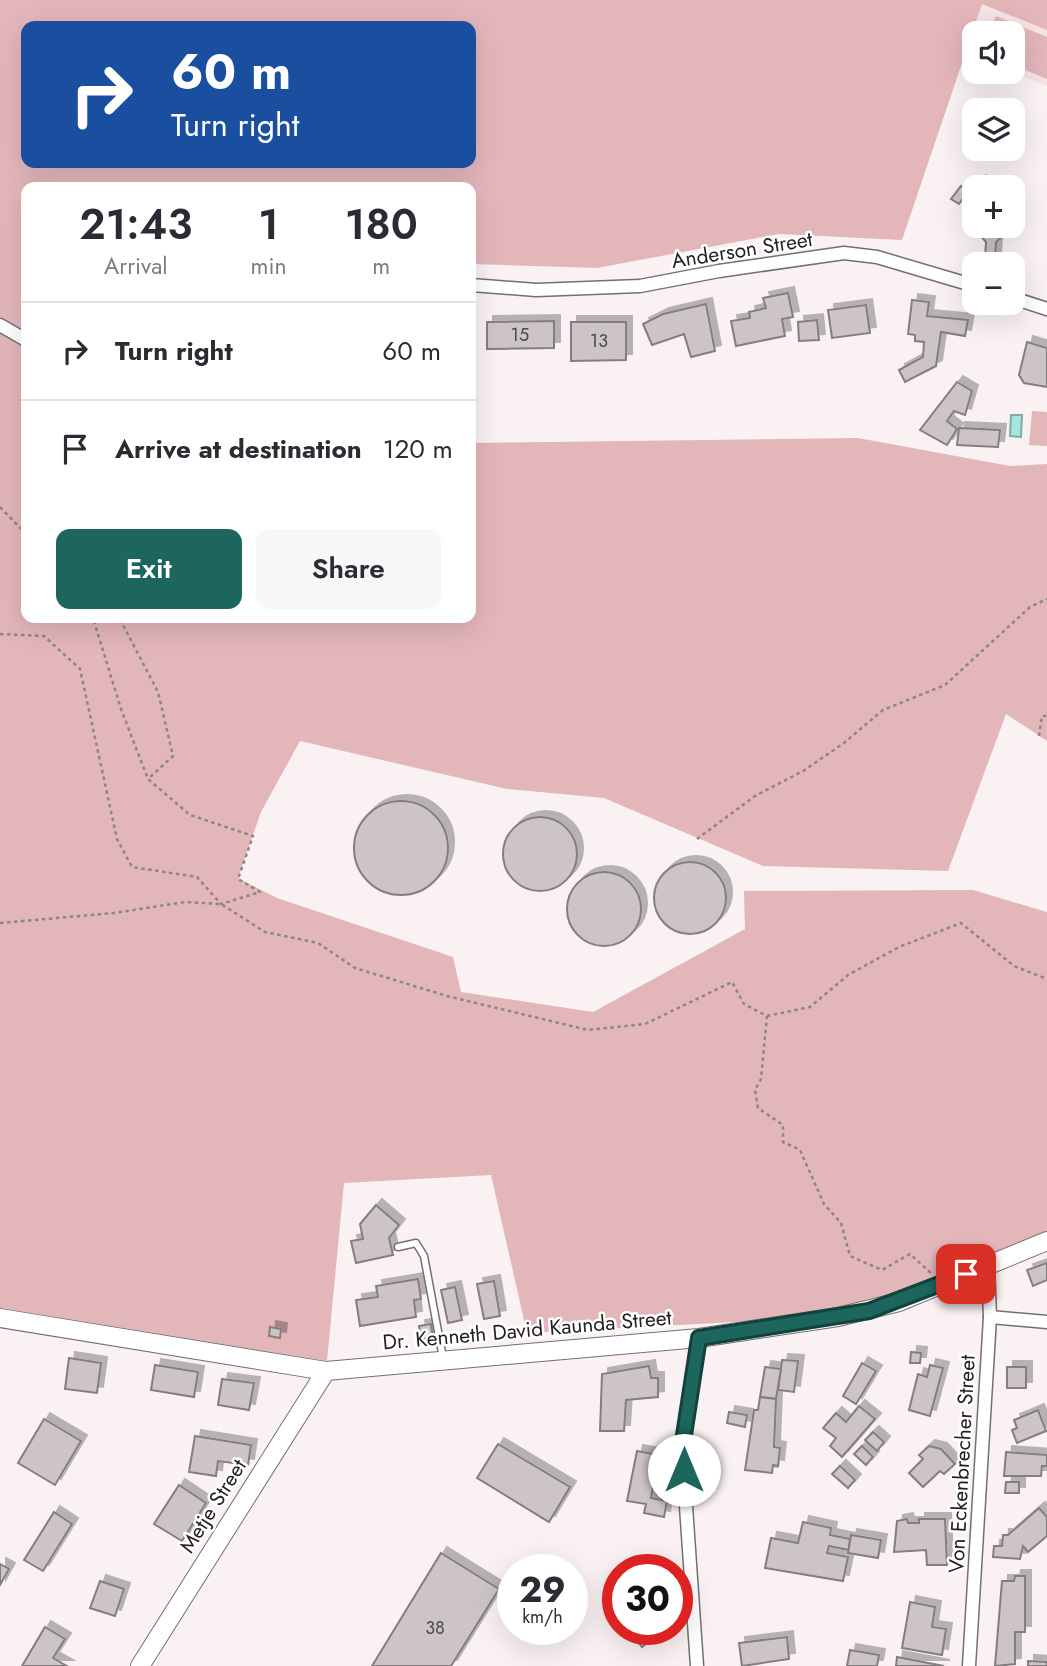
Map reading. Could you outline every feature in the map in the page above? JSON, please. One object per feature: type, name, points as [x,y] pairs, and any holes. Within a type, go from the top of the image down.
[{"type":"street","name":"Anderson Street","points":[[476,285],[512,289],[640,286],[719,271],[844,253],[877,257],[962,282]]},
{"type":"street","points":[[1025,302],[1047,309]]},
{"type":"street","points":[[0,325],[21,337]]},
{"type":"street","name":"Dr. Kenneth David Kaunda Street","points":[[0,1318],[326,1371],[699,1338],[869,1311],[1047,1241]]},
{"type":"street","name":"Von Eckenbrecher Street","points":[[969,1666],[990,1317],[988,1265]]},
{"type":"street","points":[[990,1317],[1047,1322]]},
{"type":"street","points":[[697,1666],[682,1448],[699,1338]]},
{"type":"street","name":"Metje Street","points":[[140,1666],[326,1371]]},
{"type":"lane","points":[[398,1247],[416,1243],[424,1256],[443,1360]]},
{"type":"path","points":[[0,507],[21,529]]},
{"type":"path","points":[[697,839],[755,796],[803,771],[844,743],[883,710],[945,685],[1030,607],[1047,599]]},
{"type":"path","points":[[0,923],[114,913],[185,902],[221,904],[260,892],[238,878],[253,836],[190,815],[148,779],[121,709],[95,623]]},
{"type":"path","points":[[122,623],[158,692],[173,756],[148,779]]},
{"type":"path","points":[[0,634],[44,636],[80,669],[117,839],[132,867],[197,877],[221,904],[265,932],[318,943],[355,968],[447,996],[588,1030],[645,1024],[732,982],[744,1004],[767,1016],[810,1007],[848,975],[899,947],[961,923],[1014,966],[1047,979]]},
{"type":"path","points":[[1039,736],[1042,716],[1047,716]]},
{"type":"path","points":[[767,1016],[761,1079],[755,1090],[758,1108],[783,1125],[783,1142],[800,1150],[824,1204],[841,1223],[850,1256],[883,1270],[910,1254],[945,1283]]},
{"type":"shaded area","points":[[0,0],[1047,0],[1047,30],[982,4],[976,21],[962,21],[962,63],[902,240],[779,234],[597,268],[476,264],[476,182],[21,182],[21,623],[476,623],[476,443],[858,438],[1010,466],[1047,464],[1047,741],[1006,714],[948,871],[763,866],[604,798],[507,789],[300,741],[261,812],[238,878],[277,898],[453,957],[461,992],[593,1012],[745,929],[744,891],[973,890],[1047,912],[1047,1241],[899,1302],[810,1318],[527,1333],[491,1175],[344,1183],[327,1361],[0,1308]]},
{"type":"shaded area","points":[[1047,0],[1047,86],[1025,77],[1025,21],[976,21],[982,3]]},
{"type":"shaded area","points":[[996,16],[1008,21],[994,21]]},
{"type":"shaded area","points":[[1025,28],[1047,37],[1047,79],[1025,70]]},
{"type":"shaded area","points":[[1032,411],[1047,412],[1047,446],[1029,445]]},
{"type":"water","points":[[1011,415],[1022,415],[1021,437],[1010,436]]},
{"type":"building","points":[[961,186],[962,200],[959,204],[951,199]]},
{"type":"building","points":[[983,238],[1001,238],[996,242],[995,252],[985,252],[986,242]]},
{"type":"building","points":[[788,293],[793,317],[782,319],[785,336],[736,346],[731,321],[750,318],[749,312],[766,308],[763,298]]},
{"type":"building","points":[[912,300],[929,302],[927,316],[968,320],[965,336],[941,332],[936,366],[905,382],[899,370],[923,357],[924,342],[915,341],[915,335],[908,334]]},
{"type":"building","points":[[706,304],[715,351],[691,357],[684,334],[652,345],[643,324],[663,314]]},
{"type":"building","points":[[866,305],[870,333],[832,338],[828,310]]},
{"type":"building","points":[[817,320],[819,340],[799,341],[798,322]]},
{"type":"building","points":[[554,321],[554,348],[487,349],[487,322]]},
{"type":"building","points":[[571,322],[626,322],[626,360],[571,361]]},
{"type":"building","points":[[1027,342],[1047,348],[1047,387],[1024,383],[1019,375]]},
{"type":"building","points":[[957,382],[972,391],[965,415],[954,411],[947,421],[957,429],[947,445],[920,430]]},
{"type":"building","points":[[959,428],[1000,430],[998,447],[957,445]]},
{"type":"building","points":[[401,801],[419,804],[434,815],[445,830],[448,848],[445,866],[434,881],[419,892],[401,895],[383,892],[368,881],[357,866],[354,848],[357,830],[368,815],[383,804]]},
{"type":"building","points":[[540,817],[561,823],[571,833],[577,854],[571,875],[561,885],[540,891],[519,885],[509,875],[503,854],[509,833],[519,823]]},
{"type":"building","points":[[683,862],[697,862],[716,872],[726,891],[726,905],[716,924],[697,934],[683,934],[664,924],[654,905],[654,891],[664,872]]},
{"type":"building","points":[[597,872],[611,872],[625,878],[635,888],[641,909],[635,930],[625,940],[611,946],[597,946],[583,940],[573,930],[567,916],[567,902],[573,888],[583,878]]},
{"type":"building","points":[[376,1205],[399,1225],[389,1238],[393,1255],[356,1263],[351,1241],[363,1239],[360,1224]]},
{"type":"building","points":[[1047,1263],[1047,1280],[1033,1286],[1027,1270]]},
{"type":"building","points":[[418,1279],[421,1299],[414,1300],[416,1317],[360,1326],[356,1300],[378,1297],[376,1286]]},
{"type":"building","points":[[494,1281],[500,1316],[484,1319],[477,1284]]},
{"type":"building","points":[[455,1287],[462,1320],[448,1323],[441,1290]]},
{"type":"building","points":[[431,1324],[433,1338],[421,1339],[419,1326]]},
{"type":"building","points":[[270,1327],[281,1329],[280,1338],[269,1336]]},
{"type":"building","points":[[911,1352],[921,1353],[920,1363],[910,1363]]},
{"type":"building","points":[[69,1358],[101,1363],[97,1393],[65,1389]]},
{"type":"building","points":[[782,1360],[798,1361],[794,1392],[778,1390]]},
{"type":"building","points":[[862,1363],[876,1371],[856,1404],[843,1396]]},
{"type":"building","points":[[155,1365],[198,1372],[194,1397],[151,1390]]},
{"type":"building","points":[[930,1365],[943,1368],[930,1416],[909,1410],[918,1374],[927,1377]]},
{"type":"building","points":[[649,1366],[651,1378],[658,1378],[658,1397],[626,1400],[624,1431],[600,1431],[602,1374]]},
{"type":"building","points":[[765,1367],[781,1369],[776,1399],[760,1397]]},
{"type":"building","points":[[1007,1367],[1026,1367],[1026,1388],[1007,1388]]},
{"type":"building","points":[[222,1379],[254,1383],[249,1410],[218,1405]]},
{"type":"building","points":[[760,1397],[776,1399],[774,1447],[780,1448],[778,1466],[773,1465],[772,1473],[745,1470],[754,1410],[758,1410]]},
{"type":"building","points":[[859,1406],[875,1419],[842,1457],[830,1446],[836,1438],[823,1428],[836,1413],[846,1422]]},
{"type":"building","points":[[1038,1410],[1046,1431],[1017,1443],[1012,1430],[1017,1428],[1014,1420]]},
{"type":"building","points":[[729,1412],[747,1415],[745,1427],[727,1423]]},
{"type":"building","points":[[44,1419],[81,1441],[55,1485],[18,1463]]},
{"type":"building","points":[[873,1432],[884,1442],[877,1451],[865,1440]]},
{"type":"building","points":[[195,1436],[251,1445],[248,1465],[218,1461],[216,1476],[189,1472]]},
{"type":"building","points":[[498,1444],[570,1487],[549,1522],[477,1478]]},
{"type":"building","points":[[862,1446],[873,1457],[866,1465],[854,1454]]},
{"type":"building","points":[[929,1446],[941,1449],[955,1464],[944,1474],[940,1471],[923,1487],[909,1473],[923,1459],[919,1455]]},
{"type":"building","points":[[637,1451],[659,1455],[651,1498],[667,1501],[664,1517],[644,1513],[646,1504],[627,1501]]},
{"type":"building","points":[[1006,1452],[1047,1455],[1047,1466],[1042,1466],[1041,1476],[1004,1476]]},
{"type":"building","points":[[840,1466],[855,1480],[848,1488],[832,1474]]},
{"type":"building","points":[[1006,1482],[1019,1482],[1019,1493],[1005,1493]]},
{"type":"building","points":[[179,1485],[206,1503],[182,1541],[154,1524]]},
{"type":"building","points":[[1039,1508],[1047,1517],[1047,1536],[1028,1552],[1023,1546],[1020,1559],[993,1557],[994,1546],[1002,1546],[1003,1535],[1008,1535]]},
{"type":"building","points":[[54,1512],[72,1524],[43,1571],[24,1560]]},
{"type":"building","points":[[907,1519],[908,1523],[919,1523],[919,1519],[945,1519],[947,1565],[927,1565],[926,1550],[894,1552],[897,1521]]},
{"type":"building","points":[[803,1522],[831,1528],[830,1535],[850,1539],[849,1550],[829,1546],[827,1553],[848,1557],[843,1581],[765,1568],[771,1538],[798,1543]]},
{"type":"building","points":[[851,1535],[881,1540],[878,1558],[848,1553]]},
{"type":"building","points":[[441,1553],[497,1588],[497,1592],[451,1666],[372,1666]]},
{"type":"building","points":[[0,1564],[9,1569],[0,1585]]},
{"type":"building","points":[[1015,1576],[1025,1576],[1025,1632],[1015,1632],[1015,1664],[995,1666],[1002,1581],[1014,1581]]},
{"type":"building","points":[[100,1581],[124,1589],[115,1616],[90,1608]]},
{"type":"building","points":[[910,1602],[935,1607],[932,1627],[946,1629],[942,1655],[902,1648]]},
{"type":"building","points":[[45,1627],[65,1639],[53,1658],[67,1666],[22,1666]]},
{"type":"building","points":[[787,1637],[789,1659],[742,1666],[739,1643]]},
{"type":"building","points":[[850,1650],[879,1655],[877,1666],[847,1666]]},
{"type":"building","points":[[897,1657],[944,1666],[896,1666]]},
{"type":"building","points":[[1028,1661],[1047,1662],[1047,1666],[1028,1666]]},
{"type":"route","points":[[684,1470],[682,1448],[699,1338],[869,1311],[899,1302],[966,1274]]}]
